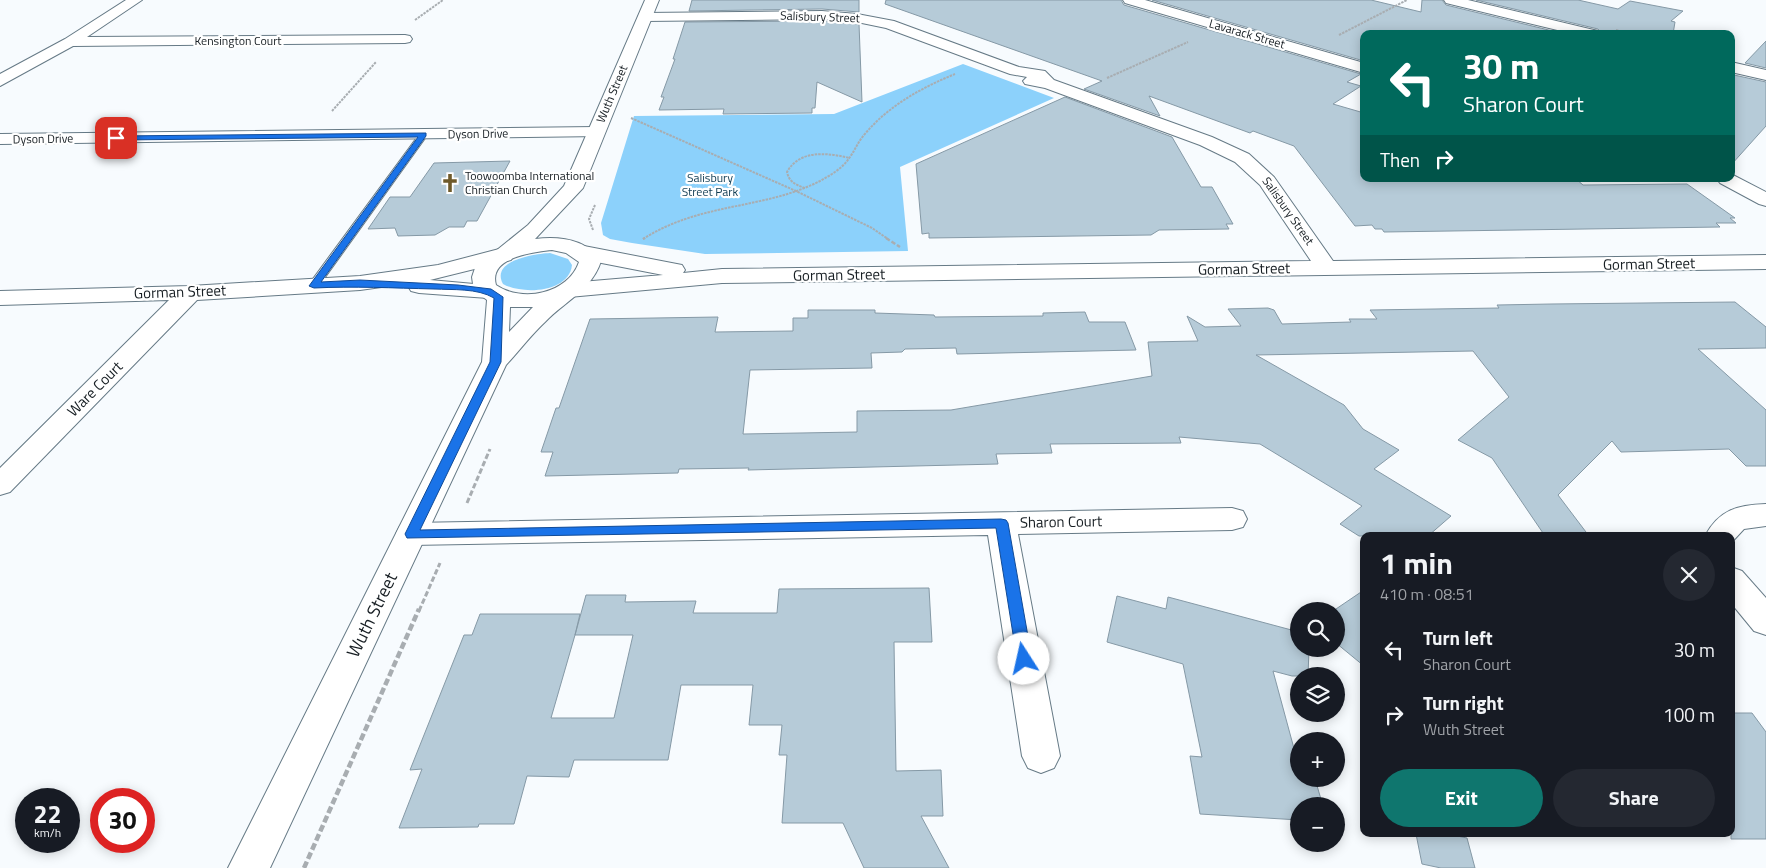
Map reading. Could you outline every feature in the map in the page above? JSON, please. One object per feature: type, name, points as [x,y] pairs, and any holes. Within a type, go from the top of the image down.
[{"type":"street","points":[[0,81],[70,42],[135,0]]},
{"type":"street","name":"Wuth Street","points":[[249,868],[495,362],[537,316],[582,281],[590,271],[590,261],[574,243],[570,224],[573,188],[652,0]]},
{"type":"street","name":"Lavarack Street","points":[[1130,0],[1360,67]]},
{"type":"street","points":[[1451,0],[1576,30]]},
{"type":"street","name":"Salisbury Street","points":[[644,17],[822,15],[857,18],[889,24],[1016,71],[1025,80],[1048,83],[1206,141],[1242,158],[1267,181],[1328,268]]},
{"type":"street","name":"Kensington Court","points":[[70,42],[405,39]]},
{"type":"street","points":[[8,57],[40,57]]},
{"type":"street","points":[[1735,68],[1766,75]]},
{"type":"street","name":"Dyson Drive","points":[[0,139],[596,132]]},
{"type":"street","points":[[1733,182],[1766,200]]},
{"type":"street","name":"Wuth Street","points":[[495,362],[493,294],[482,282],[484,273],[491,263],[504,255],[546,219],[573,188]]},
{"type":"street","name":"Gorman Street","points":[[0,298],[190,292],[360,283],[439,272],[536,245],[567,245],[582,251],[641,265],[722,276]]},
{"type":"street","name":"Gorman Street","points":[[360,283],[493,294],[514,300],[532,300],[550,297],[568,290],[722,276],[1766,262]]},
{"type":"street","name":"Ware Court","points":[[0,484],[190,292]]},
{"type":"street","points":[[1723,531],[1738,519],[1754,515],[1766,515]]},
{"type":"street","name":"Sharon Court","points":[[411,534],[1232,519]]},
{"type":"street","points":[[1001,523],[1041,756]]},
{"type":"street","points":[[1735,585],[1766,621]]},
{"type":"lane","points":[[314,286],[424,134]]},
{"type":"path","points":[[310,136],[381,57],[405,39],[410,24],[442,0]]},
{"type":"path","points":[[638,242],[661,229],[691,216],[806,188],[829,176],[850,158],[868,130],[903,99],[934,82],[988,61]]},
{"type":"path","points":[[625,118],[634,118],[796,191],[872,228],[906,251]]},
{"type":"path","points":[[806,188],[791,181],[788,177],[787,172],[792,164],[804,158],[822,154],[850,158]]},
{"type":"path","points":[[594,233],[590,219],[596,202]]},
{"type":"green space","name":"Salisbury Street Park","points":[[963,64],[1054,98],[900,167],[908,251],[705,254],[610,239],[603,235],[601,223],[634,116],[834,114]]},
{"type":"green space","points":[[550,253],[568,259],[572,265],[569,274],[563,281],[544,289],[532,290],[521,290],[503,284],[501,276],[503,269],[508,264],[525,257]]},
{"type":"building","points":[[692,0],[859,0],[859,12],[822,9],[689,11]]},
{"type":"building","points":[[886,0],[1121,0],[1124,5],[1360,74],[1347,82],[1360,87],[1333,104],[1360,112],[1360,182],[1580,182],[1583,185],[1687,184],[1735,218],[1730,218],[1736,223],[1716,223],[1720,227],[1384,232],[1382,229],[1375,229],[1372,225],[1355,226],[1294,146],[1253,131],[1250,133],[1149,96],[1160,116],[1084,89],[1102,81],[885,4]]},
{"type":"building","points":[[1152,0],[1371,0],[1421,12],[1422,0],[1442,0],[1446,5],[1549,30],[1360,30],[1360,60]]},
{"type":"building","points":[[1476,0],[1578,0],[1618,9],[1630,1],[1683,11],[1671,21],[1675,22],[1674,30],[1598,29]]},
{"type":"building","points":[[822,21],[859,24],[862,102],[817,82],[815,108],[812,108],[812,113],[723,114],[724,109],[659,110],[664,97],[661,97],[675,59],[673,59],[685,22]]},
{"type":"building","points":[[1766,41],[1766,68],[1745,63]]},
{"type":"building","points":[[1735,75],[1766,82],[1766,126],[1735,161]]},
{"type":"building","points":[[1065,97],[1172,137],[1201,187],[1212,187],[1233,224],[1226,224],[1229,229],[1159,230],[1151,235],[929,238],[929,233],[922,234],[916,164]]},
{"type":"building","points":[[510,161],[477,221],[467,221],[464,227],[449,227],[435,235],[398,236],[395,228],[368,229],[390,197],[410,197],[434,163]]},
{"type":"building","points":[[1735,302],[1766,327],[1766,348],[1698,349],[1766,410],[1766,466],[1746,466],[1729,449],[1621,452],[1612,441],[1558,495],[1586,532],[1542,532],[1492,458],[1458,440],[1509,397],[1473,351],[1256,355],[1344,405],[1363,429],[1399,450],[1374,469],[1451,516],[1433,532],[1360,532],[1359,536],[1340,524],[1362,506],[1260,444],[1179,437],[1181,443],[1050,444],[1052,453],[996,454],[998,464],[748,470],[749,468],[679,469],[678,473],[545,476],[553,452],[541,452],[556,408],[559,408],[590,319],[718,317],[715,332],[793,331],[793,318],[808,318],[808,310],[875,310],[875,313],[934,315],[935,317],[1043,316],[1043,313],[1085,312],[1089,322],[1125,322],[1136,350],[957,354],[956,348],[905,349],[902,352],[871,353],[872,368],[750,370],[743,434],[857,432],[857,411],[951,410],[1152,376],[1148,342],[1198,341],[1187,316],[1205,327],[1241,326],[1228,309],[1268,308],[1274,310],[1282,324],[1351,322],[1349,319],[1377,319],[1370,310],[1499,308],[1497,305]]},
{"type":"building","points":[[929,588],[932,642],[894,642],[896,771],[941,770],[943,816],[921,816],[949,868],[864,868],[843,823],[782,823],[787,755],[779,755],[782,725],[749,725],[753,685],[681,685],[668,760],[574,760],[569,777],[527,776],[514,824],[479,824],[478,827],[399,828],[422,769],[410,770],[464,635],[472,635],[480,614],[580,614],[575,635],[586,595],[626,595],[625,602],[696,601],[693,613],[777,613],[779,589]],"holes":[[[575,635],[633,635],[614,718],[551,718]]]},
{"type":"building","points":[[1360,593],[1360,663],[1345,650],[1345,603]]},
{"type":"building","points":[[1117,596],[1166,609],[1168,597],[1290,630],[1290,657],[1309,657],[1308,667],[1290,667],[1290,675],[1273,671],[1290,734],[1290,787],[1317,787],[1320,797],[1290,797],[1290,819],[1200,814],[1190,756],[1202,757],[1183,664],[1107,642]]},
{"type":"building","points":[[1735,713],[1752,713],[1766,732],[1766,839],[1731,839],[1731,837],[1735,837]]},
{"type":"building","points":[[1417,837],[1462,837],[1467,838],[1475,868],[1441,868],[1422,864]]},
{"type":"place","name":"Toowoomba International Christian Church","points":[[450,183]]},
{"type":"route","points":[[116,138],[424,134],[314,286],[360,283],[458,288],[488,291],[499,297],[495,362],[411,534],[1001,523],[1024,659]]}]
